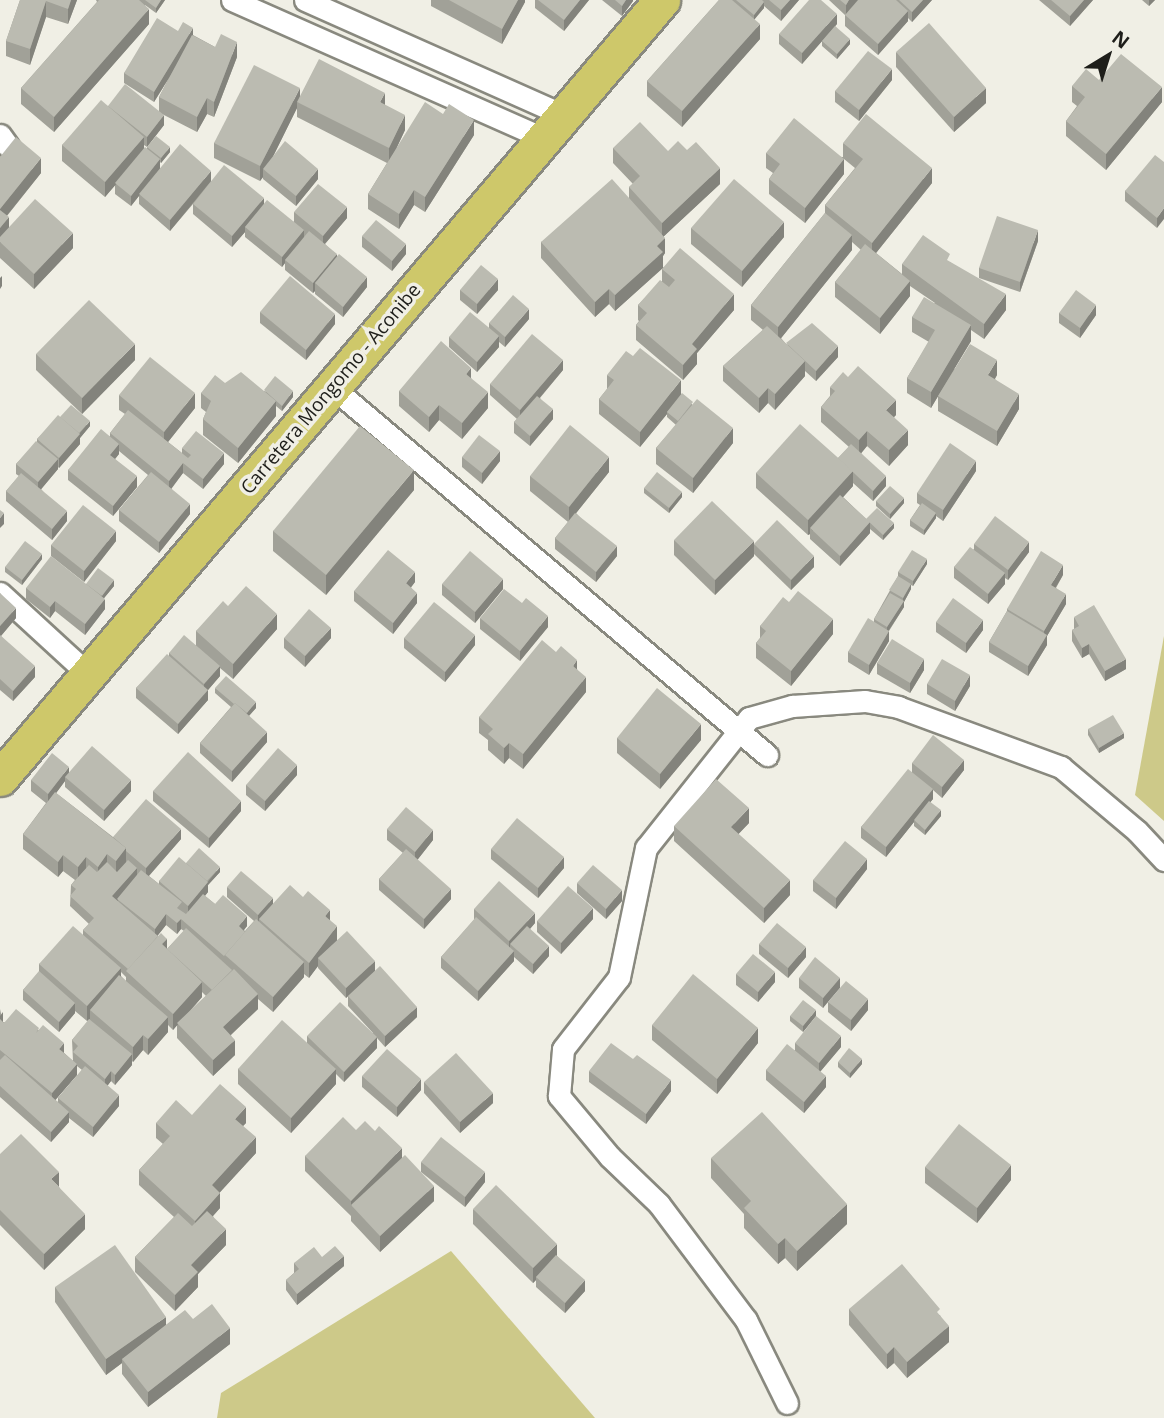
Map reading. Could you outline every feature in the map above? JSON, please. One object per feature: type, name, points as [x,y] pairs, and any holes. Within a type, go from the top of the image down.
[{"type":"main road","name":"Carretera Mongomo - Aconibe","points":[[0,778],[662,0]]},
{"type":"street","points":[[232,0],[553,127]]},
{"type":"street","points":[[304,0],[553,127]]},
{"type":"street","points":[[332,387],[767,755]]},
{"type":"street","points":[[0,593],[88,674]]},
{"type":"street","points":[[788,1403],[746,1320],[659,1204],[610,1157],[559,1096],[563,1049],[619,977],[646,848],[749,718],[792,706],[865,701],[898,707],[1061,768],[1137,831],[1164,860]]},
{"type":"shaded area","points":[[1164,636],[1164,821],[1135,795]]},
{"type":"shaded area","points":[[451,1251],[595,1418],[217,1418],[221,1393]]},
{"type":"building","points":[[20,0],[71,0],[68,9],[46,1],[30,49],[6,41]]},
{"type":"building","points":[[99,0],[139,0],[149,9],[54,117],[21,88]]},
{"type":"building","points":[[145,0],[161,0],[156,8]]},
{"type":"building","points":[[449,0],[518,0],[502,29]]},
{"type":"building","points":[[538,0],[580,0],[564,20]]},
{"type":"building","points":[[615,0],[626,0],[622,6]]},
{"type":"building","points":[[719,0],[732,0],[760,24],[682,111],[647,81]]},
{"type":"building","points":[[736,0],[762,0],[764,2],[754,15]]},
{"type":"building","points":[[769,0],[790,0],[781,10]]},
{"type":"building","points":[[809,0],[821,0],[837,14],[802,53],[779,34]]},
{"type":"building","points":[[858,0],[896,0],[908,11],[878,44],[845,15]]},
{"type":"building","points":[[899,0],[923,0],[912,12]]},
{"type":"building","points":[[1051,0],[1084,0],[1070,16]]},
{"type":"building","points":[[157,18],[178,31],[183,22],[193,28],[154,92],[124,73]]},
{"type":"building","points":[[929,23],[986,88],[954,117],[896,52]]},
{"type":"building","points":[[835,26],[850,39],[837,54],[822,41]]},
{"type":"building","points":[[221,34],[237,42],[214,102],[207,98],[197,117],[159,97],[192,35],[215,47]]},
{"type":"building","points":[[868,51],[892,69],[859,110],[835,91]]},
{"type":"building","points":[[1121,54],[1162,87],[1106,154],[1066,121],[1085,97],[1072,86],[1086,69],[1099,80]]},
{"type":"building","points":[[319,59],[385,93],[380,102],[405,115],[389,148],[297,102]]},
{"type":"building","points":[[254,65],[300,88],[260,166],[214,143]]},
{"type":"building","points":[[125,84],[164,115],[147,137],[108,106]]},
{"type":"building","points":[[101,100],[144,137],[105,182],[62,145]]},
{"type":"building","points":[[425,102],[443,114],[449,104],[474,120],[425,197],[414,190],[399,214],[368,194]]},
{"type":"building","points":[[866,114],[932,168],[872,243],[825,205],[863,159],[843,143]]},
{"type":"building","points":[[794,118],[844,159],[805,208],[769,179],[780,164],[766,153]]},
{"type":"building","points":[[640,122],[668,151],[678,141],[687,150],[696,142],[720,168],[662,223],[629,187],[640,176],[613,148]]},
{"type":"building","points":[[156,136],[170,147],[161,158],[147,147]]},
{"type":"building","points":[[16,137],[41,158],[0,209],[0,157]]},
{"type":"building","points":[[285,141],[318,169],[296,196],[263,169]]},
{"type":"building","points":[[180,144],[211,171],[170,220],[139,194]]},
{"type":"building","points":[[145,147],[160,159],[131,196],[115,183]]},
{"type":"building","points":[[1155,155],[1164,162],[1164,208],[1157,218],[1125,191]]},
{"type":"building","points":[[224,165],[264,198],[232,236],[193,204]]},
{"type":"building","points":[[612,179],[665,238],[657,246],[663,252],[615,295],[609,289],[595,302],[541,242]]},
{"type":"building","points":[[734,179],[784,222],[742,271],[691,228]]},
{"type":"building","points":[[318,184],[347,207],[323,236],[294,212]]},
{"type":"building","points":[[35,199],[73,233],[34,274],[0,242],[0,237]]},
{"type":"building","points":[[267,200],[304,230],[282,257],[245,227]]},
{"type":"building","points":[[0,210],[9,217],[0,228]]},
{"type":"building","points":[[825,213],[852,235],[778,327],[751,305]]},
{"type":"building","points":[[997,216],[1038,230],[1020,282],[979,268]]},
{"type":"building","points":[[376,220],[406,244],[392,261],[362,236]]},
{"type":"building","points":[[309,231],[337,254],[313,283],[285,260]]},
{"type":"building","points":[[923,235],[950,254],[947,260],[1006,294],[984,324],[902,264]]},
{"type":"building","points":[[865,244],[910,281],[880,318],[835,282]]},
{"type":"building","points":[[680,248],[734,294],[692,344],[697,349],[683,365],[636,325],[647,313],[638,305],[660,280],[669,287],[675,280],[662,269]]},
{"type":"building","points":[[339,254],[367,277],[343,307],[315,283]]},
{"type":"building","points":[[481,265],[498,279],[477,304],[460,290]]},
{"type":"building","points":[[290,276],[335,314],[306,350],[260,312]]},
{"type":"building","points":[[1076,290],[1096,305],[1080,328],[1059,313]]},
{"type":"building","points":[[513,295],[529,309],[505,337],[489,323]]},
{"type":"building","points":[[924,297],[971,325],[931,392],[907,378],[935,330],[912,317]]},
{"type":"building","points":[[89,300],[135,344],[82,398],[36,354]]},
{"type":"building","points":[[470,312],[499,336],[477,362],[449,337]]},
{"type":"building","points":[[812,323],[838,346],[816,371],[786,343]]},
{"type":"building","points":[[767,326],[805,361],[775,394],[768,388],[759,398],[723,366]]},
{"type":"building","points":[[532,334],[563,360],[520,410],[490,384]]},
{"type":"building","points":[[441,341],[471,368],[466,374],[488,392],[462,423],[439,405],[429,417],[399,391]]},
{"type":"building","points":[[970,344],[997,360],[988,375],[1019,394],[997,431],[938,396]]},
{"type":"building","points":[[640,348],[681,380],[640,432],[599,399],[614,380],[607,375],[626,351],[633,356]]},
{"type":"building","points":[[150,357],[195,393],[164,432],[119,395]]},
{"type":"building","points":[[858,366],[896,400],[886,410],[908,430],[889,450],[867,431],[859,440],[821,407],[835,391],[830,387],[843,372],[848,377]]},
{"type":"building","points":[[241,372],[276,401],[238,448],[203,419],[211,401],[201,393],[215,375],[225,383]]},
{"type":"building","points":[[275,376],[293,391],[282,406],[264,390]]},
{"type":"building","points":[[682,393],[693,402],[678,421],[667,412]]},
{"type":"building","points":[[537,396],[553,409],[530,436],[514,422]]},
{"type":"building","points":[[697,399],[733,428],[693,478],[656,448]]},
{"type":"building","points":[[71,405],[90,421],[79,433],[60,417]]},
{"type":"building","points":[[128,410],[188,458],[191,455],[182,448],[196,431],[224,453],[203,479],[183,463],[169,481],[110,433]]},
{"type":"building","points":[[58,415],[80,434],[59,458],[37,439]]},
{"type":"building","points":[[800,424],[853,471],[808,520],[756,473]]},
{"type":"building","points":[[570,425],[609,457],[569,507],[530,476]]},
{"type":"building","points":[[360,426],[414,470],[326,575],[273,531]]},
{"type":"building","points":[[101,429],[119,444],[110,455],[137,476],[113,506],[68,470]]},
{"type":"building","points":[[479,435],[500,451],[482,473],[462,457]]},
{"type":"building","points":[[36,441],[58,459],[38,482],[16,464]]},
{"type":"building","points":[[950,443],[976,461],[943,510],[917,493]]},
{"type":"building","points":[[851,444],[886,476],[873,491],[838,458]]},
{"type":"building","points":[[151,472],[190,504],[159,542],[119,510]]},
{"type":"building","points":[[657,472],[682,492],[669,508],[644,488]]},
{"type":"building","points":[[21,473],[67,511],[52,529],[6,491]]},
{"type":"building","points":[[890,486],[904,498],[890,514],[876,501]]},
{"type":"building","points":[[840,495],[870,522],[840,556],[810,528]]},
{"type":"building","points":[[712,501],[754,541],[715,580],[674,540]]},
{"type":"building","points":[[922,503],[936,513],[924,530],[910,520]]},
{"type":"building","points":[[83,505],[116,531],[84,571],[51,545]]},
{"type":"building","points":[[877,508],[894,523],[883,535],[866,519]]},
{"type":"building","points":[[575,513],[617,546],[596,572],[555,538]]},
{"type":"building","points":[[995,516],[1029,542],[1008,570],[974,544]]},
{"type":"building","points":[[777,520],[814,556],[791,580],[754,544]]},
{"type":"building","points":[[25,541],[42,554],[22,580],[5,567]]},
{"type":"building","points":[[970,547],[1005,573],[988,594],[954,567]]},
{"type":"building","points":[[388,550],[415,572],[406,583],[417,593],[393,623],[354,591]]},
{"type":"building","points":[[912,550],[927,559],[913,581],[898,572]]},
{"type":"building","points":[[470,551],[503,579],[475,612],[442,584]]},
{"type":"building","points":[[1041,551],[1063,565],[1051,585],[1066,594],[1044,631],[1007,609]]},
{"type":"building","points":[[51,556],[105,599],[85,624],[55,601],[50,607],[26,588]]},
{"type":"building","points":[[98,568],[114,580],[102,596],[86,584]]},
{"type":"building","points":[[898,576],[911,584],[903,598],[889,590]]},
{"type":"building","points":[[246,586],[277,614],[233,664],[196,631],[223,601],[228,606]]},
{"type":"building","points":[[504,589],[522,603],[526,598],[548,616],[520,651],[480,618]]},
{"type":"building","points":[[798,591],[833,619],[791,671],[756,643],[766,631],[760,626],[783,597],[789,602]]},
{"type":"building","points":[[0,593],[16,608],[0,626]]},
{"type":"building","points":[[890,593],[904,601],[887,627],[874,619]]},
{"type":"building","points":[[953,598],[983,620],[966,643],[936,622]]},
{"type":"building","points":[[434,602],[475,635],[445,672],[404,638]]},
{"type":"building","points":[[1094,605],[1126,659],[1105,671],[1089,644],[1082,648],[1072,630],[1079,626],[1074,617]]},
{"type":"building","points":[[309,609],[331,628],[305,656],[284,638]]},
{"type":"building","points":[[1007,611],[1047,635],[1028,666],[989,642]]},
{"type":"building","points":[[868,618],[889,631],[869,665],[848,652]]},
{"type":"building","points":[[0,635],[35,666],[13,691],[0,679]]},
{"type":"building","points":[[184,635],[220,666],[204,684],[169,653]]},
{"type":"building","points":[[892,639],[924,659],[910,683],[877,663]]},
{"type":"building","points":[[542,640],[556,652],[561,646],[577,660],[573,666],[586,677],[523,754],[509,743],[504,748],[488,734],[493,729],[479,717]]},
{"type":"building","points":[[167,654],[208,690],[178,724],[136,688]]},
{"type":"building","points":[[942,659],[970,675],[955,701],[927,684]]},
{"type":"building","points":[[226,676],[256,702],[247,713],[215,688]]},
{"type":"building","points":[[657,688],[701,724],[660,774],[617,738]]},
{"type":"building","points":[[235,703],[267,732],[232,771],[200,743]]},
{"type":"building","points":[[1113,715],[1124,733],[1099,748],[1088,729]]},
{"type":"building","points":[[933,735],[964,760],[942,787],[912,763]]},
{"type":"building","points":[[92,746],[131,780],[104,810],[65,777]]},
{"type":"building","points":[[278,748],[297,765],[265,801],[246,785]]},
{"type":"building","points":[[188,752],[241,801],[209,838],[153,791]]},
{"type":"building","points":[[52,753],[69,767],[48,794],[31,780]]},
{"type":"building","points":[[908,769],[933,789],[886,847],[861,827]]},
{"type":"building","points":[[716,779],[749,808],[731,827],[790,880],[764,908],[674,826]]},
{"type":"building","points":[[55,792],[126,848],[116,861],[107,854],[98,867],[86,857],[78,867],[63,855],[58,862],[23,834]]},
{"type":"building","points":[[146,799],[181,829],[146,868],[113,837]]},
{"type":"building","points":[[929,801],[941,810],[925,830],[914,820]]},
{"type":"building","points":[[406,807],[433,830],[415,852],[387,829]]},
{"type":"building","points":[[517,818],[564,857],[538,888],[491,849]]},
{"type":"building","points":[[845,841],[867,859],[836,898],[813,880]]},
{"type":"building","points":[[199,848],[220,867],[207,881],[186,863]]},
{"type":"building","points":[[406,849],[451,889],[424,919],[379,879]]},
{"type":"building","points":[[179,857],[208,882],[188,906],[159,881]]},
{"type":"building","points":[[128,860],[137,868],[112,896],[158,936],[128,969],[83,930],[94,918],[70,896],[76,889],[71,885],[89,865],[97,872],[107,862],[117,872]]},
{"type":"building","points":[[593,865],[622,890],[606,909],[577,883]]},
{"type":"building","points":[[141,870],[182,902],[177,908],[186,914],[203,894],[215,904],[223,895],[247,916],[239,926],[245,932],[224,956],[181,919],[177,923],[166,914],[155,929],[117,899]]},
{"type":"building","points":[[241,871],[273,898],[258,915],[227,887]]},
{"type":"building","points":[[499,881],[535,913],[509,941],[474,909]]},
{"type":"building","points":[[290,885],[303,897],[308,891],[330,910],[325,916],[337,926],[309,963],[259,919]]},
{"type":"building","points":[[568,886],[593,908],[561,943],[537,921]]},
{"type":"building","points":[[476,917],[514,951],[478,991],[441,957]]},
{"type":"building","points":[[256,919],[304,962],[273,997],[225,955]]},
{"type":"building","points":[[777,923],[806,947],[788,968],[759,944]]},
{"type":"building","points":[[73,926],[121,968],[87,1006],[39,964]]},
{"type":"building","points":[[527,926],[549,946],[533,964],[510,944]]},
{"type":"building","points":[[186,928],[232,970],[212,990],[167,949]]},
{"type":"building","points":[[347,931],[375,961],[346,988],[318,958]]},
{"type":"building","points":[[161,933],[167,939],[162,944],[202,982],[173,1014],[126,971]]},
{"type":"building","points":[[753,954],[775,972],[758,992],[736,974]]},
{"type":"building","points":[[815,957],[840,978],[823,998],[799,978]]},
{"type":"building","points":[[380,966],[417,1007],[385,1036],[348,996]]},
{"type":"building","points":[[234,969],[258,994],[223,1027],[235,1040],[213,1060],[177,1023]]},
{"type":"building","points":[[39,971],[75,1003],[59,1022],[23,990]]},
{"type":"building","points":[[693,974],[758,1028],[717,1079],[652,1025]]},
{"type":"building","points":[[119,975],[168,1017],[148,1039],[143,1035],[133,1047],[90,1010]]},
{"type":"building","points":[[846,981],[868,999],[851,1020],[828,1002]]},
{"type":"building","points":[[803,1000],[816,1010],[803,1026],[790,1016]]},
{"type":"building","points":[[340,1002],[377,1037],[344,1072],[307,1036]]},
{"type":"building","points":[[16,1009],[39,1028],[36,1033],[43,1025],[64,1043],[59,1049],[77,1064],[52,1093],[0,1050],[0,1019],[4,1023]]},
{"type":"building","points":[[816,1016],[841,1036],[819,1063],[795,1043]]},
{"type":"building","points":[[89,1019],[132,1054],[115,1075],[111,1071],[105,1079],[73,1052],[78,1046],[72,1040]]},
{"type":"building","points":[[282,1020],[336,1069],[291,1118],[238,1069]]},
{"type":"building","points":[[611,1043],[633,1059],[637,1055],[671,1080],[646,1114],[589,1071]]},
{"type":"building","points":[[787,1044],[826,1076],[804,1102],[766,1070]]},
{"type":"building","points":[[849,1048],[862,1059],[850,1073],[838,1062]]},
{"type":"building","points":[[387,1049],[421,1079],[397,1107],[362,1076]]},
{"type":"building","points":[[456,1053],[493,1093],[460,1122],[424,1082]]},
{"type":"building","points":[[5,1055],[69,1112],[51,1132],[0,1086],[0,1060]]},
{"type":"building","points":[[85,1066],[119,1095],[93,1127],[58,1098]]},
{"type":"building","points":[[220,1084],[246,1107],[235,1119],[256,1137],[212,1185],[220,1193],[195,1221],[139,1170],[170,1136],[156,1123],[176,1100],[192,1115]]},
{"type":"building","points":[[762,1112],[847,1204],[797,1251],[785,1238],[778,1244],[744,1208],[751,1201],[711,1158]]},
{"type":"building","points":[[343,1117],[356,1130],[365,1121],[375,1131],[379,1126],[402,1148],[351,1201],[305,1156]]},
{"type":"building","points":[[959,1124],[1011,1165],[977,1208],[925,1167]]},
{"type":"building","points":[[21,1134],[59,1172],[51,1179],[85,1214],[44,1254],[0,1210],[0,1154]]},
{"type":"building","points":[[441,1137],[485,1172],[465,1197],[421,1162]]},
{"type":"building","points":[[405,1155],[434,1186],[380,1236],[351,1205]]},
{"type":"building","points":[[496,1185],[557,1244],[533,1268],[473,1209]]},
{"type":"building","points":[[207,1211],[226,1229],[191,1265],[198,1272],[175,1295],[135,1257],[178,1213],[192,1226]]},
{"type":"building","points":[[115,1245],[166,1317],[106,1359],[55,1287]]},
{"type":"building","points":[[335,1246],[344,1256],[297,1294],[286,1280],[299,1269],[294,1263],[314,1247],[322,1257]]},
{"type":"building","points":[[556,1255],[585,1280],[565,1303],[536,1277]]},
{"type":"building","points":[[902,1264],[940,1309],[937,1312],[949,1326],[907,1362],[894,1347],[887,1354],[849,1309]]},
{"type":"building","points":[[212,1304],[230,1328],[148,1392],[122,1359],[185,1310],[193,1319]]}]
